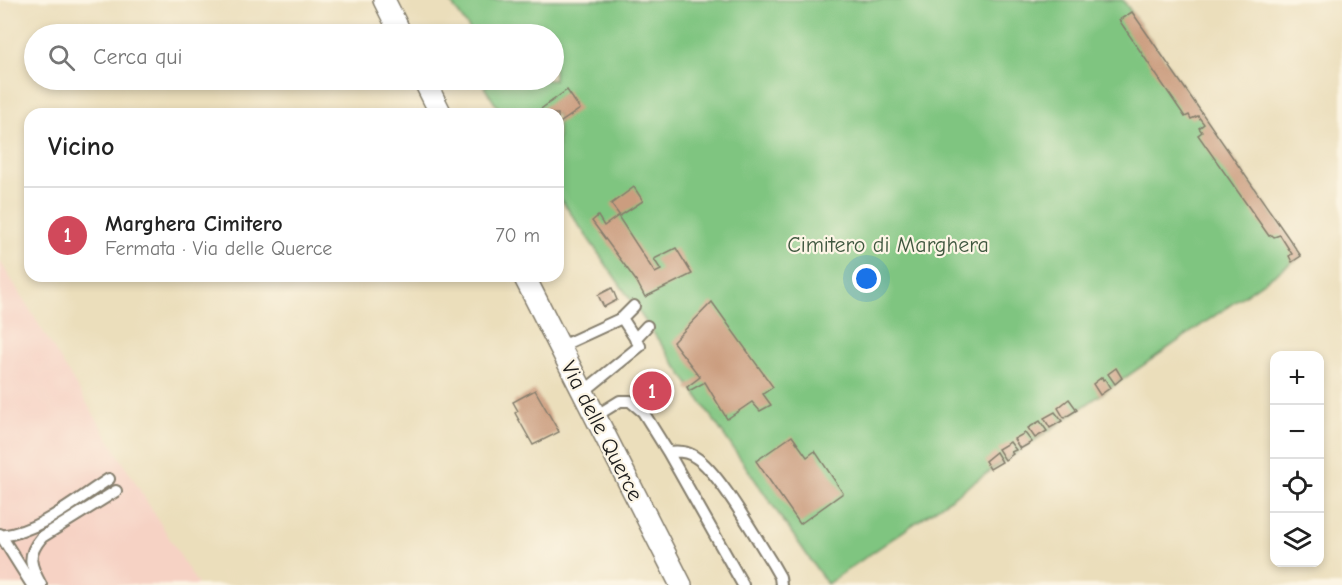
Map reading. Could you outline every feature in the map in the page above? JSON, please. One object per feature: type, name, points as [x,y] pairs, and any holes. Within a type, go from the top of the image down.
[{"type":"street","points":[[384,0],[396,24]]},
{"type":"street","points":[[429,90],[438,108]]},
{"type":"street","name":"Via delle Querce","points":[[527,282],[681,585]]},
{"type":"lane","points":[[560,347],[622,318],[634,306]]},
{"type":"lane","points":[[582,393],[640,346],[622,318]]},
{"type":"lane","points":[[635,339],[648,326]]},
{"type":"lane","points":[[594,417],[620,402],[630,401],[643,412],[743,585]]},
{"type":"lane","points":[[668,452],[685,452],[705,464],[772,563],[780,577],[781,585]]},
{"type":"lane","points":[[1,535],[11,535],[42,522],[109,479]]},
{"type":"lane","points":[[41,585],[31,564],[30,556],[35,545],[42,537],[116,491]]},
{"type":"lane","points":[[1,535],[32,585]]},
{"type":"shaded area","points":[[0,261],[198,585],[0,585]]},
{"type":"green space","name":"Cimitero di Marghera","points":[[449,0],[1123,0],[1301,256],[827,584],[564,204],[564,108],[498,108],[486,90],[564,90],[564,24],[466,24]]},
{"type":"building","points":[[1132,12],[1301,256],[1292,262],[1289,256],[1292,254],[1280,235],[1269,236],[1198,135],[1202,132],[1199,128],[1204,124],[1198,116],[1191,119],[1189,115],[1185,117],[1119,20]]},
{"type":"building","points":[[567,90],[580,109],[564,120],[564,108],[542,108]]},
{"type":"building","points":[[634,187],[643,201],[620,216],[611,204]]},
{"type":"building","points":[[598,216],[604,226],[618,216],[655,273],[661,270],[654,259],[676,248],[692,274],[645,297],[637,282],[592,221]]},
{"type":"building","points":[[612,288],[617,300],[604,307],[598,295]]},
{"type":"building","points":[[712,302],[773,387],[763,394],[771,405],[760,411],[752,402],[727,419],[705,382],[689,391],[687,387],[700,377],[673,342]]},
{"type":"building","points":[[1116,368],[1122,378],[1115,384],[1108,374]]},
{"type":"building","points":[[1102,377],[1110,388],[1100,395],[1093,384]]},
{"type":"building","points":[[535,390],[559,432],[533,445],[515,413],[518,411],[513,402]]},
{"type":"building","points":[[1069,399],[1077,410],[1064,418],[1058,408]]},
{"type":"building","points":[[1055,412],[1062,421],[1050,428],[1044,418]]},
{"type":"building","points":[[1040,421],[1047,431],[1035,438],[1028,428]]},
{"type":"building","points":[[1025,433],[1032,442],[1020,449],[1014,439]]},
{"type":"building","points":[[792,436],[807,457],[815,451],[843,493],[800,524],[756,461]]},
{"type":"building","points":[[1010,442],[1016,450],[1011,452],[1013,454],[1005,460],[998,449]]},
{"type":"building","points":[[996,452],[1002,462],[990,469],[985,461]]},
{"type":"place","name":"Marghera Cimitero","points":[[652,391]]}]
